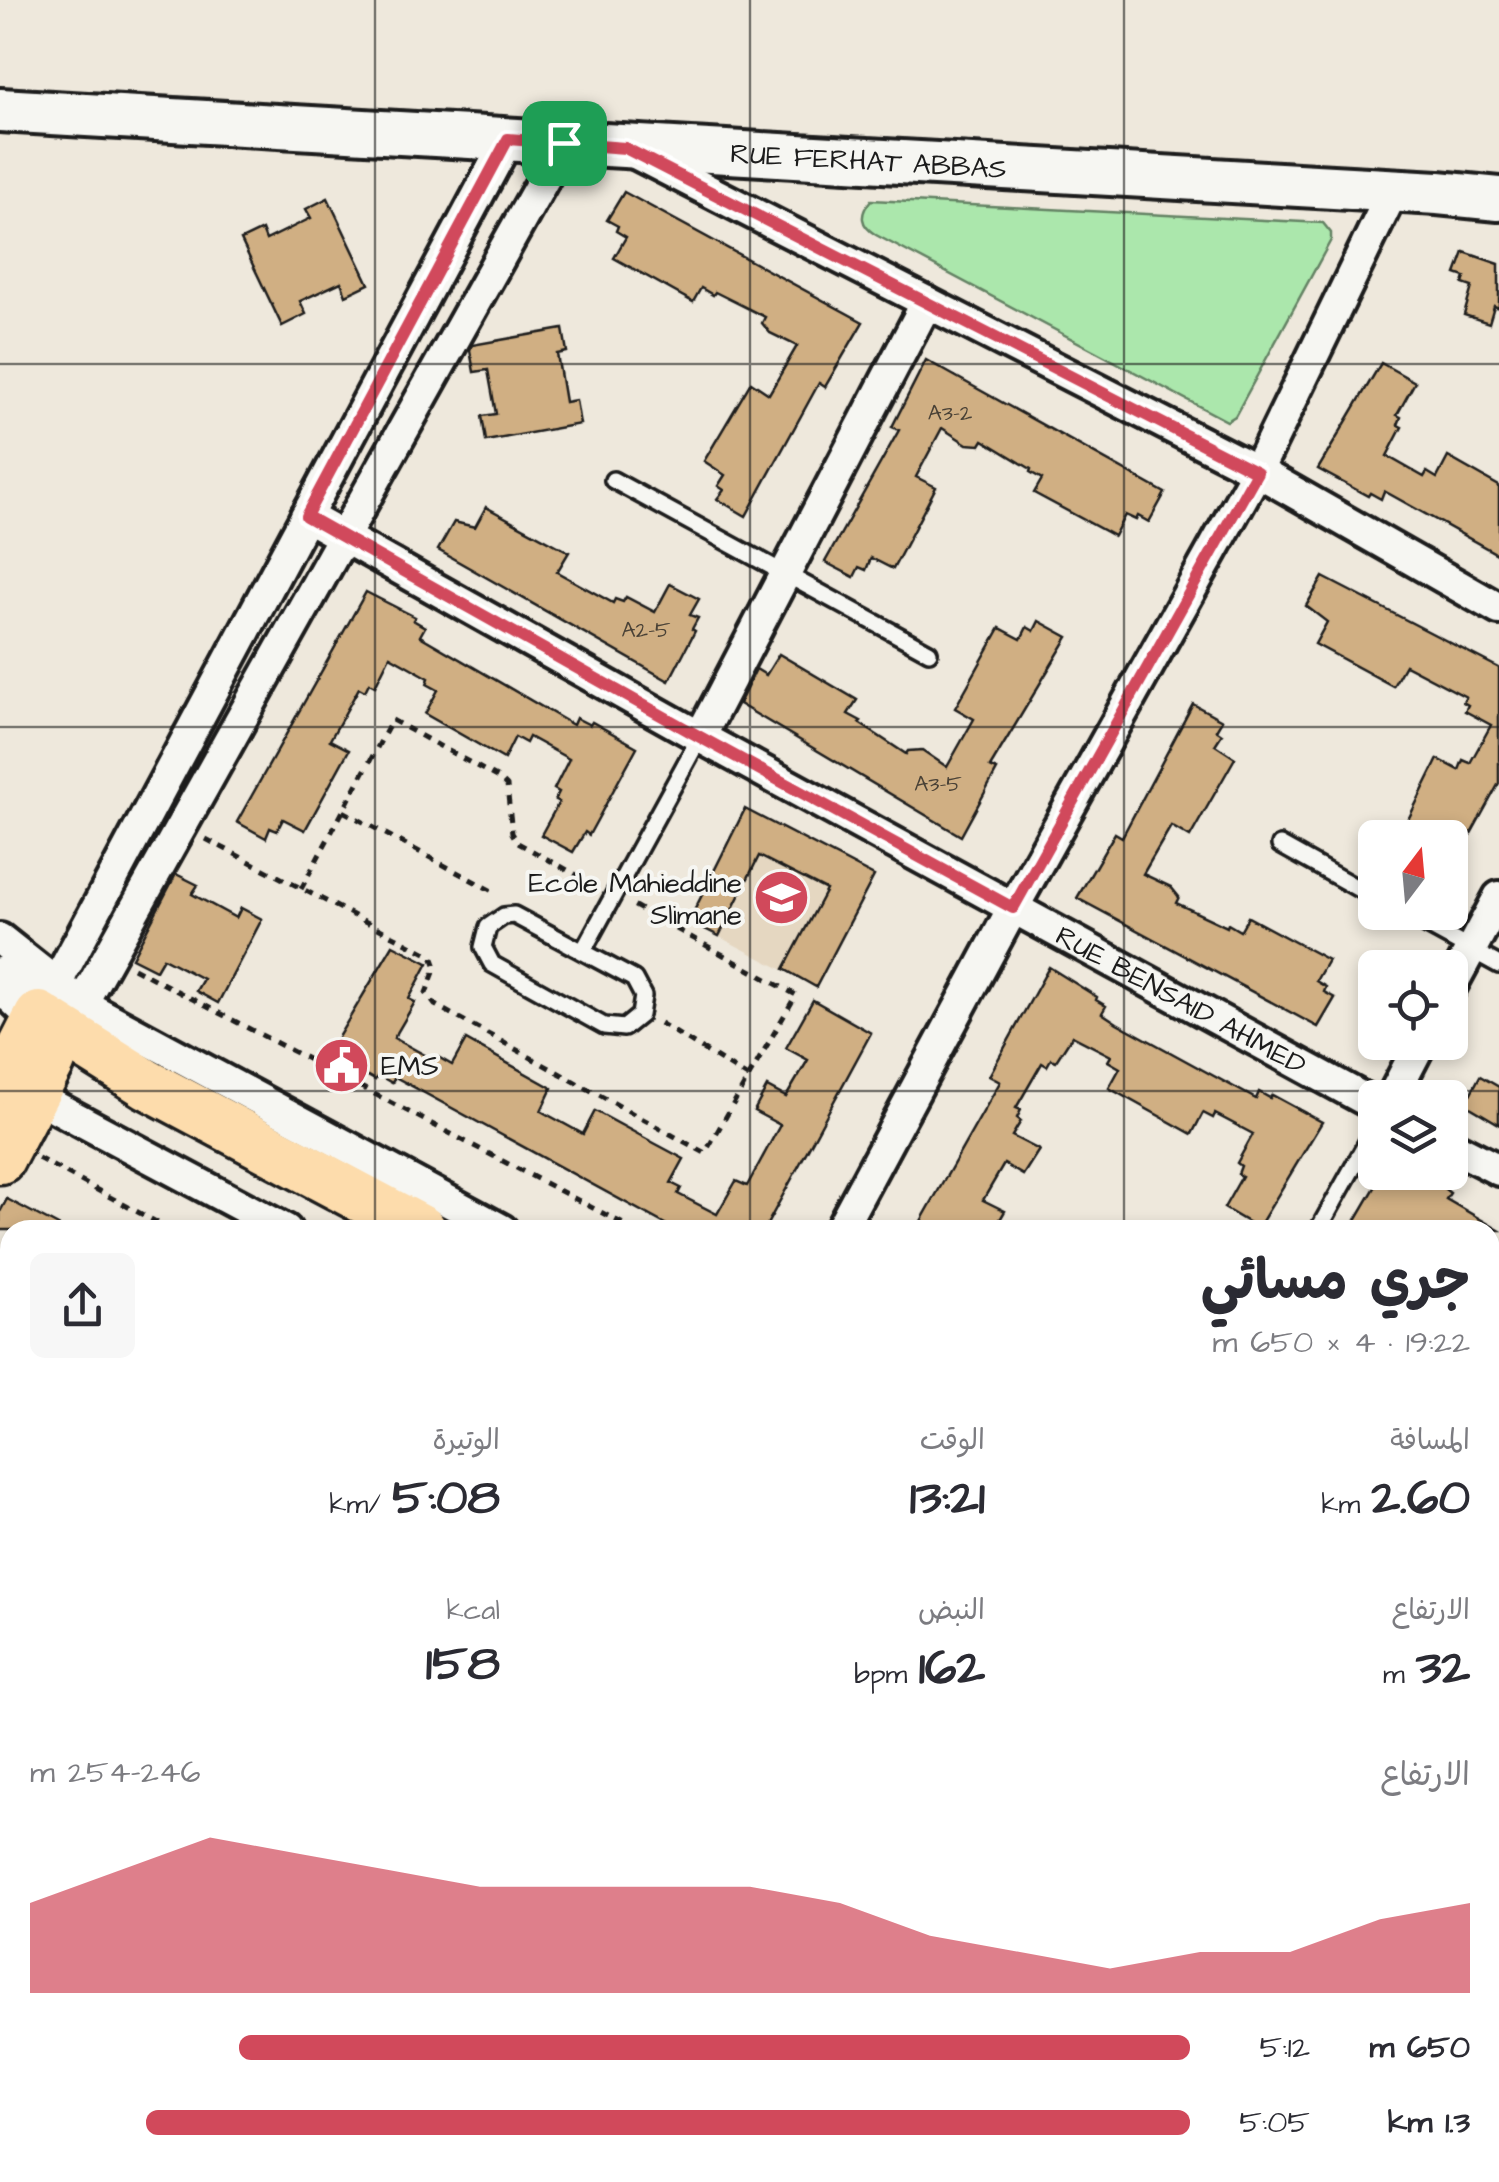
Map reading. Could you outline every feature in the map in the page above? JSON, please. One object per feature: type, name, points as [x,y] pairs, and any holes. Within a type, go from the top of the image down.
[{"type":"main road","points":[[5,1151],[39,1039]]},
{"type":"main road","points":[[39,1039],[346,1220]]},
{"type":"main road","points":[[39,1039],[148,1084],[403,1220]]},
{"type":"street","name":"RUE FERHAT ABBAS","points":[[0,110],[1499,200]]},
{"type":"street","points":[[39,1039],[306,516],[508,139]]},
{"type":"street","points":[[39,1039],[109,956],[564,143]]},
{"type":"street","points":[[625,148],[1257,472],[1499,609]]},
{"type":"street","points":[[845,1220],[1013,908],[1257,472],[1394,192]]},
{"type":"street","points":[[700,737],[927,302]]},
{"type":"street","name":"RUE BENSAID AHMED","points":[[306,516],[700,737],[1358,1097]]},
{"type":"street","points":[[1468,954],[1499,897]]},
{"type":"street","points":[[0,939],[39,1039],[478,1220]]},
{"type":"street","points":[[0,980],[39,1039],[273,1220]]},
{"type":"street","points":[[1468,1154],[1499,1170]]},
{"type":"lane","points":[[613,480],[928,652]]},
{"type":"lane","points":[[583,951],[700,737]]},
{"type":"lane","points":[[1280,846],[1358,889]]},
{"type":"lane","points":[[514,915],[583,951],[640,986],[644,1006],[633,1023],[624,1028],[604,1026],[492,964],[483,947],[484,937],[495,920],[514,915]]},
{"type":"lane","points":[[1434,930],[1499,965]]},
{"type":"lane","points":[[1324,1220],[1358,1158]]},
{"type":"path","points":[[343,811],[496,893]]},
{"type":"path","points":[[109,956],[616,1220]]},
{"type":"path","points":[[660,1024],[749,1078]]},
{"type":"path","points":[[5,1151],[150,1220]]},
{"type":"shaded area","name":"Ecole Mahieddine Slimane","points":[[745,809],[874,876],[816,987],[689,921]]},
{"type":"green space","points":[[871,200],[1323,223],[1331,240],[1235,416],[1227,421],[876,235],[863,219]]},
{"type":"building","points":[[624,192],[863,322],[825,387],[819,383],[746,516],[717,499],[724,490],[718,486],[725,475],[704,461],[751,382],[769,394],[797,346],[770,333],[762,323],[765,317],[715,292],[713,295],[701,288],[693,302],[614,258],[626,237],[607,220]]},
{"type":"building","points":[[328,198],[369,284],[346,295],[341,282],[300,301],[306,314],[282,326],[241,240],[262,230],[266,240],[311,218],[306,209]]},
{"type":"building","points":[[1464,252],[1499,264],[1499,308],[1494,306],[1489,323],[1464,315],[1472,287],[1463,284],[1465,277],[1456,274]]},
{"type":"building","points":[[563,329],[567,352],[557,354],[565,402],[576,400],[580,424],[486,441],[482,416],[496,414],[488,370],[474,372],[472,345]]},
{"type":"building","points":[[926,360],[1165,493],[1149,522],[1125,515],[1114,536],[1034,493],[1042,479],[1031,469],[983,440],[980,445],[967,444],[942,428],[916,477],[936,487],[893,569],[871,558],[866,570],[859,567],[854,577],[825,562],[899,430],[892,427]]},
{"type":"building","points":[[1381,363],[1415,382],[1397,415],[1402,427],[1387,456],[1424,477],[1427,472],[1437,478],[1448,457],[1499,486],[1499,555],[1384,491],[1381,499],[1370,493],[1368,496],[1318,469]]},
{"type":"building","points":[[486,507],[569,552],[557,572],[613,603],[615,599],[623,602],[626,597],[655,612],[670,584],[699,599],[690,615],[698,618],[692,629],[695,631],[669,681],[438,550],[454,522],[475,527]]},
{"type":"building","points":[[1323,577],[1499,668],[1499,783],[1468,839],[1468,820],[1408,820],[1438,759],[1459,770],[1463,760],[1470,763],[1491,725],[1465,711],[1466,697],[1405,665],[1393,686],[1315,644],[1327,622],[1306,606]]},
{"type":"building","points":[[366,592],[415,617],[413,620],[425,627],[420,636],[573,725],[576,718],[590,725],[592,722],[637,747],[589,835],[585,832],[573,852],[541,835],[559,802],[555,800],[559,792],[554,789],[569,759],[529,737],[526,743],[515,737],[504,759],[425,714],[438,690],[427,684],[429,678],[390,656],[375,686],[369,683],[365,691],[359,688],[330,740],[349,750],[305,830],[283,819],[277,831],[270,828],[266,838],[237,822]]},
{"type":"building","points":[[1039,621],[1068,637],[990,767],[997,770],[961,836],[739,704],[756,669],[766,675],[779,654],[857,700],[848,714],[859,723],[906,754],[922,750],[947,767],[974,719],[955,708],[1000,628],[1021,639],[1027,627],[1034,631]]},
{"type":"building","points":[[1193,704],[1222,720],[1216,730],[1222,734],[1215,745],[1235,758],[1190,837],[1171,826],[1143,874],[1171,887],[1179,897],[1176,903],[1227,927],[1228,924],[1240,931],[1248,917],[1328,960],[1316,981],[1335,998],[1318,1027],[1077,898],[1115,833],[1122,837]]},
{"type":"building","name":"Ecole Mahieddine Slimane","points":[[745,809],[874,876],[816,987],[784,969],[826,890],[759,856],[719,936],[689,921]]},
{"type":"building","points":[[176,874],[198,885],[192,894],[236,918],[241,908],[262,919],[218,1003],[196,991],[203,979],[163,958],[156,970],[132,958]]},
{"type":"building","points":[[393,945],[428,963],[409,999],[415,1002],[394,1038],[434,1060],[438,1057],[452,1065],[466,1040],[552,1088],[541,1111],[583,1134],[595,1111],[684,1159],[671,1183],[681,1188],[678,1194],[717,1214],[736,1181],[747,1186],[780,1125],[754,1111],[767,1087],[786,1097],[808,1060],[786,1048],[813,1000],[871,1033],[769,1220],[658,1220],[395,1077],[392,1083],[378,1075],[375,1080],[328,1054]]},
{"type":"building","points":[[1049,967],[1097,997],[1106,1006],[1102,1013],[1117,1023],[1256,1099],[1259,1092],[1270,1098],[1272,1095],[1322,1122],[1263,1220],[1244,1220],[1224,1208],[1242,1176],[1238,1174],[1241,1166],[1237,1163],[1253,1134],[1215,1114],[1213,1118],[1203,1113],[1192,1134],[1109,1088],[1120,1068],[1108,1061],[1111,1056],[1072,1036],[1056,1061],[1051,1059],[1047,1066],[1042,1063],[1016,1108],[1021,1110],[1017,1118],[1021,1121],[1012,1136],[1039,1150],[1023,1175],[1004,1164],[983,1200],[1005,1211],[1000,1220],[922,1220],[1000,1082],[989,1076]]},
{"type":"building","points":[[1480,1076],[1499,1087],[1499,1124],[1468,1106]]},
{"type":"building","points":[[1373,1190],[1446,1190],[1450,1193],[1446,1199],[1482,1220],[1356,1220]]},
{"type":"building","points":[[7,1199],[47,1220],[0,1220]]},
{"type":"place","name":"Ecole Mahieddine Slimane","points":[[781,898]]},
{"type":"place","name":"EMS","points":[[342,1065]]},
{"type":"route","points":[[508,139],[564,143],[625,148],[1257,472],[1013,908],[306,516],[508,139]]}]
